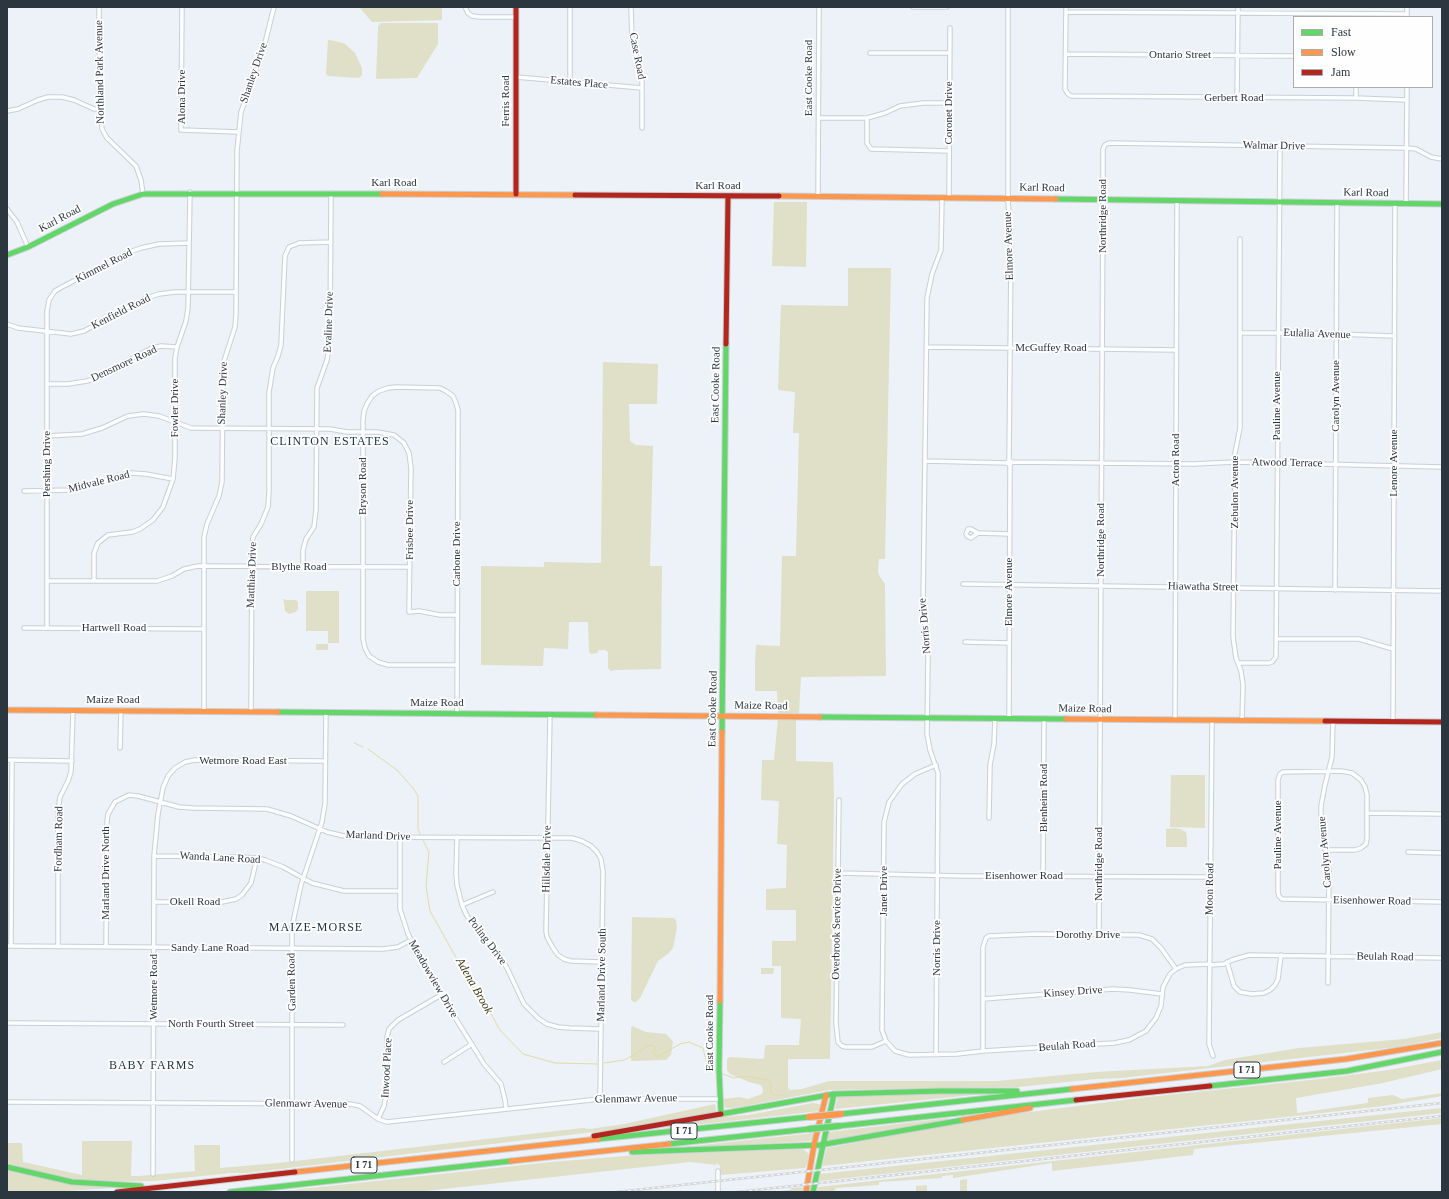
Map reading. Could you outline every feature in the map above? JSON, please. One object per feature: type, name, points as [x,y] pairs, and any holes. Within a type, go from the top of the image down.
[{"type":"main road","name":"Ferris Road","points":[[516,7],[516,194]]},
{"type":"main road","name":"Karl Road","points":[[7,255],[28,247],[98,210],[113,204],[144,194],[190,192],[818,196],[1442,204]]},
{"type":"main road","name":"East Cooke Road","points":[[721,1114],[728,196]]},
{"type":"main road","name":"Maize Road","points":[[7,710],[1442,722]]},
{"type":"main road","name":"I 71","points":[[117,1192],[1346,1059],[1442,1043]]},
{"type":"main road","name":"I 71","points":[[230,1192],[1347,1071],[1442,1052]]},
{"type":"main road","points":[[558,1144],[834,1094],[941,1091],[1050,1091]]},
{"type":"main road","points":[[813,1192],[822,1144],[834,1094]]},
{"type":"main road","points":[[806,1192],[814,1145],[826,1095]]},
{"type":"main road","points":[[575,1154],[814,1145],[1068,1101]]},
{"type":"main road","points":[[7,1167],[72,1182],[133,1186],[169,1186]]},
{"type":"street","name":"Northland Park Avenue","points":[[99,7],[100,109],[102,129],[107,138],[136,166],[144,194]]},
{"type":"street","name":"Alona Drive","points":[[182,7],[181,130],[239,132]]},
{"type":"street","name":"Shanley Drive","points":[[204,711],[203,566],[205,531],[219,496],[222,482],[222,364],[234,327],[236,292],[237,151],[241,112],[262,55],[274,7]]},
{"type":"street","points":[[465,7],[468,13],[472,16],[516,17]]},
{"type":"street","points":[[570,7],[570,82]]},
{"type":"street","name":"Case Road","points":[[631,7],[632,40],[640,71],[642,88],[642,128]]},
{"type":"street","name":"East Cooke Road","points":[[818,196],[819,7]]},
{"type":"street","points":[[913,7],[946,7]]},
{"type":"street","name":"Elmore Avenue","points":[[1008,7],[1008,198],[1011,255],[1009,719]]},
{"type":"street","points":[[1066,7],[1066,54]]},
{"type":"street","points":[[1237,98],[1238,7]]},
{"type":"street","points":[[1066,12],[1407,16],[1407,7]]},
{"type":"street","name":"Coronet Drive","points":[[949,198],[950,28]]},
{"type":"street","points":[[870,53],[950,53]]},
{"type":"street","name":"Ontario Street","points":[[1066,54],[1293,56]]},
{"type":"street","name":"Gerbert Road","points":[[1066,54],[1065,90],[1068,94],[1075,97],[1356,98],[1407,100]]},
{"type":"street","name":"Estates Place","points":[[516,77],[642,88]]},
{"type":"street","points":[[1356,88],[1356,98]]},
{"type":"street","points":[[1406,204],[1407,88]]},
{"type":"street","points":[[7,111],[18,109],[48,97],[62,97],[74,100],[94,109],[100,109]]},
{"type":"street","points":[[819,118],[867,118],[885,113],[900,106],[922,103],[950,103]]},
{"type":"street","points":[[867,118],[867,143],[871,149],[949,151]]},
{"type":"street","name":"Walmar Drive","points":[[1104,145],[1109,143],[1406,148],[1416,149],[1431,157],[1442,159]]},
{"type":"street","name":"Northridge Road","points":[[1099,935],[1102,199],[1104,145]]},
{"type":"street","name":"Pauline Avenue","points":[[1238,663],[1269,663],[1276,657],[1280,146]]},
{"type":"street","name":"Fowler Drive","points":[[94,581],[94,553],[98,543],[108,535],[132,532],[147,525],[153,520],[163,507],[173,479],[175,466],[175,365],[177,348],[186,321],[189,292],[190,192]]},
{"type":"street","name":"Evaline Drive","points":[[303,567],[304,544],[315,520],[317,388],[327,360],[330,341],[331,193]]},
{"type":"street","name":"Norris Drive","points":[[936,1055],[938,781],[936,765],[928,742],[927,734],[928,647],[924,630],[922,606],[927,298],[932,274],[941,250],[942,198]]},
{"type":"street","name":"Acton Road","points":[[1175,720],[1177,200]]},
{"type":"street","name":"Carolyn Avenue","points":[[1335,590],[1337,203]]},
{"type":"street","name":"Lenore Avenue","points":[[1393,722],[1395,204]]},
{"type":"street","points":[[7,209],[20,228],[28,247]]},
{"type":"street","name":"Zebulon Avenue","points":[[1240,239],[1240,428],[1235,448],[1233,637],[1236,658],[1241,671],[1243,685],[1242,721]]},
{"type":"street","name":"Matthias Drive","points":[[251,712],[252,545],[253,537],[261,524],[268,507],[270,377],[281,345],[283,332],[283,270],[285,256],[289,247],[300,243],[331,242]]},
{"type":"street","name":"Kimmel Road","points":[[49,300],[55,291],[127,253],[159,244],[189,243]]},
{"type":"street","name":"Kenfield Road","points":[[7,324],[18,328],[71,334],[84,331],[148,297],[164,293],[236,292]]},
{"type":"street","name":"Pershing Drive","points":[[47,628],[47,304],[49,300]]},
{"type":"street","name":"Eulalia Avenue","points":[[1240,333],[1394,336]]},
{"type":"street","name":"Densmore Road","points":[[47,384],[87,382],[150,349],[161,346],[177,348]]},
{"type":"street","name":"McGuffey Road","points":[[926,347],[1176,350]]},
{"type":"street","name":"Bryson Road","points":[[453,396],[446,391],[435,387],[396,386],[376,394],[367,404],[364,411],[363,639],[369,656],[378,662],[388,665],[457,665]]},
{"type":"street","name":"Carbone Drive","points":[[453,396],[458,410],[457,713]]},
{"type":"street","name":"Frisbee Drive","points":[[47,436],[82,434],[102,428],[123,418],[140,414],[159,416],[191,428],[316,429],[376,432],[394,436],[404,443],[409,453],[411,468],[409,612],[457,615]]},
{"type":"street","name":"Atwood Terrace","points":[[925,461],[1176,464],[1277,462],[1442,467]]},
{"type":"street","name":"Midvale Road","points":[[24,490],[71,490],[124,474],[140,473],[173,479]]},
{"type":"street","points":[[978,533],[1009,534]]},
{"type":"street","name":"Blythe Road","points":[[47,581],[157,581],[172,576],[190,567],[203,566],[410,567]]},
{"type":"street","name":"Hiawatha Street","points":[[963,584],[1234,587],[1276,590],[1442,591]]},
{"type":"street","name":"Hartwell Road","points":[[24,628],[203,629]]},
{"type":"street","points":[[1276,639],[1359,639],[1393,648]]},
{"type":"street","points":[[965,642],[1009,643]]},
{"type":"street","name":"Fordham Road","points":[[58,947],[59,804],[63,790],[70,777],[72,761],[73,710]]},
{"type":"street","points":[[120,748],[121,710]]},
{"type":"street","name":"Garden Road","points":[[292,1160],[292,927],[304,878],[322,822],[325,803],[326,712]]},
{"type":"street","name":"Hillsdale Drive","points":[[550,714],[546,931],[549,944],[558,955],[571,961],[602,962]]},
{"type":"street","points":[[989,818],[990,765],[994,744],[995,718]]},
{"type":"street","name":"Blenheim Road","points":[[1043,876],[1044,719]]},
{"type":"street","name":"Moon Road","points":[[1212,721],[1209,1044],[1213,1056]]},
{"type":"street","name":"Carolyn Avenue","points":[[1328,983],[1329,872],[1322,834],[1322,806],[1325,785],[1332,757],[1333,721]]},
{"type":"street","points":[[7,760],[72,761]]},
{"type":"street","points":[[9,946],[12,760]]},
{"type":"street","name":"Wetmore Road East","points":[[160,802],[163,788],[168,776],[175,768],[185,762],[195,760],[325,761]]},
{"type":"street","name":"Janet Drive","points":[[886,1041],[882,1030],[884,822],[889,802],[898,788],[909,778],[936,765]]},
{"type":"street","name":"Pauline Avenue","points":[[1279,896],[1278,780],[1280,774],[1287,771],[1329,771]]},
{"type":"street","points":[[1325,850],[1355,850],[1366,844],[1367,838],[1366,787],[1361,780],[1352,773],[1329,771]]},
{"type":"street","name":"Marland Drive North","points":[[106,947],[108,814],[115,802],[129,795],[160,802]]},
{"type":"street","name":"Overbrook Service Drive","points":[[839,800],[836,1023],[838,1042],[842,1046],[846,1047],[872,1047],[886,1041]]},
{"type":"street","name":"Marland Drive","points":[[160,802],[179,807],[193,808],[267,809],[291,816],[327,832],[348,837],[572,838],[582,840],[597,852]]},
{"type":"street","name":"Wetmore Road","points":[[153,1174],[154,856],[160,802]]},
{"type":"street","points":[[1367,813],[1442,814]]},
{"type":"street","name":"Meadowview Drive","points":[[400,837],[400,909],[411,940],[440,995],[484,1064],[501,1084],[506,1109]]},
{"type":"street","name":"Poling Drive","points":[[457,838],[456,874],[462,905],[467,916],[504,963],[524,1004],[529,1011],[547,1024],[558,1027],[601,1029]]},
{"type":"street","name":"Marland Drive South","points":[[597,852],[601,859],[603,872],[600,1099]]},
{"type":"street","points":[[1408,852],[1442,852]]},
{"type":"street","name":"Wanda Lane Road","points":[[154,856],[257,858],[283,867],[312,883],[344,891],[399,891]]},
{"type":"street","name":"Okell Road","points":[[154,902],[222,902],[236,899],[242,895],[251,883],[257,858]]},
{"type":"street","name":"Eisenhower Road","points":[[838,873],[1211,877]]},
{"type":"street","points":[[462,905],[493,892]]},
{"type":"street","name":"Eisenhower Road","points":[[1279,896],[1286,899],[1442,902]]},
{"type":"street","name":"Dorothy Drive","points":[[983,999],[983,947],[986,938],[989,936],[1140,935],[1152,939],[1161,948],[1176,969]]},
{"type":"street","name":"Sandy Lane Road","points":[[9,946],[389,949],[398,947],[411,940]]},
{"type":"street","name":"Beulah Road","points":[[886,1041],[895,1051],[909,1055],[936,1055],[1129,1040],[1146,1031],[1151,1025],[1158,1013],[1166,980],[1176,969],[1191,964],[1210,965],[1227,962],[1249,955],[1442,958]]},
{"type":"street","points":[[1227,962],[1234,986],[1240,992],[1252,994],[1264,993],[1275,985],[1278,979],[1281,955]]},
{"type":"street","name":"Kinsey Drive","points":[[983,999],[1113,989],[1162,994]]},
{"type":"street","name":"Inwood Place","points":[[378,1119],[384,1106],[386,1095],[387,1037],[389,1029],[398,1020],[440,995]]},
{"type":"street","points":[[983,999],[983,1051]]},
{"type":"street","name":"North Fourth Street","points":[[7,1022],[343,1025]]},
{"type":"street","points":[[444,1062],[472,1044]]},
{"type":"street","name":"Glenmawr Avenue","points":[[7,1102],[350,1104],[360,1106],[378,1119],[387,1122],[394,1122],[600,1099],[720,1099]]},
{"type":"street","points":[[718,1171],[718,1192]]},
{"type":"green space","points":[[354,7],[442,7],[442,20],[372,22],[360,8]]},
{"type":"green space","points":[[381,23],[438,23],[438,44],[417,78],[376,79],[378,26]]},
{"type":"green space","points":[[328,40],[345,44],[355,53],[362,68],[362,75],[359,78],[328,76],[326,74]]},
{"type":"green space","points":[[774,202],[807,202],[806,267],[772,266]]},
{"type":"green space","points":[[848,268],[891,268],[885,559],[879,559],[878,572],[885,584],[886,676],[801,677],[799,714],[778,714],[777,691],[755,691],[755,662],[756,645],[780,646],[782,556],[796,556],[799,433],[793,433],[795,392],[778,390],[781,305],[848,306]]},
{"type":"green space","points":[[603,362],[658,364],[657,404],[629,404],[630,441],[636,445],[653,446],[650,566],[662,566],[661,669],[611,671],[608,668],[608,652],[605,650],[599,650],[597,653],[591,654],[589,652],[588,622],[569,622],[568,649],[544,648],[543,666],[481,665],[481,566],[544,567],[544,562],[601,563]]},
{"type":"green space","points":[[306,591],[339,591],[339,643],[328,643],[328,631],[306,631]]},
{"type":"green space","points":[[284,599],[296,600],[298,602],[298,609],[296,612],[289,614],[285,611]]},
{"type":"green space","points":[[316,644],[328,644],[328,650],[316,650]]},
{"type":"green space","points":[[778,718],[796,718],[796,761],[833,762],[834,797],[830,1059],[788,1059],[788,1088],[790,1090],[802,1089],[829,1081],[997,1081],[1096,1072],[1208,1066],[1225,1060],[1299,1048],[1404,1039],[1442,1032],[1442,1038],[1398,1047],[1121,1078],[1018,1087],[829,1090],[734,1108],[726,1108],[723,1103],[723,1099],[739,1097],[748,1099],[762,1094],[763,1090],[761,1085],[730,1074],[727,1070],[727,1059],[730,1057],[762,1059],[764,1058],[765,1046],[767,1045],[799,1045],[801,1019],[781,1018],[781,966],[772,966],[772,941],[796,941],[796,910],[766,910],[766,889],[786,888],[787,845],[777,844],[779,801],[761,800],[762,760],[774,760]]},
{"type":"green space","points":[[1171,775],[1205,775],[1205,828],[1170,827]]},
{"type":"green space","points":[[1174,828],[1186,832],[1187,847],[1166,847],[1166,829]]},
{"type":"green space","points":[[632,917],[674,918],[676,920],[677,928],[673,948],[658,961],[640,998],[636,1002],[631,1000]]},
{"type":"green space","points":[[761,968],[774,968],[773,974],[761,974]]},
{"type":"green space","points":[[632,1026],[646,1032],[666,1034],[673,1042],[671,1055],[666,1060],[631,1061]]},
{"type":"green space","points":[[1442,1060],[1442,1069],[1383,1083],[1296,1098],[1297,1113],[1368,1103],[1368,1098],[1393,1095],[1402,1099],[1442,1093],[1442,1096],[1383,1106],[1305,1115],[822,1166],[827,1148],[983,1118],[1148,1097],[1320,1079],[1389,1070]]},
{"type":"green space","points":[[983,1094],[835,1109],[838,1096]]},
{"type":"green space","points":[[813,1103],[821,1106],[820,1111],[667,1128],[666,1126],[711,1118],[748,1115]]},
{"type":"green space","points":[[715,1104],[716,1111],[713,1113],[628,1128],[246,1173],[231,1173],[155,1181],[97,1182],[67,1179],[7,1163],[7,1143],[22,1143],[23,1162],[82,1175],[82,1141],[132,1141],[131,1176],[139,1176],[195,1171],[194,1145],[220,1145],[220,1168],[278,1163],[582,1128],[590,1129],[624,1124]]},
{"type":"green space","points":[[1442,1108],[1442,1113],[819,1181],[820,1174]]},
{"type":"green space","points":[[948,1118],[949,1120],[827,1142],[829,1132]]},
{"type":"green space","points":[[1442,1118],[1442,1124],[1194,1149],[1193,1155],[1052,1171],[1052,1163],[953,1178],[953,1175],[942,1176],[942,1178],[879,1182],[879,1185],[837,1188],[834,1192],[817,1192],[818,1187]]},
{"type":"green space","points":[[814,1133],[810,1141],[683,1147]]},
{"type":"green space","points":[[803,1149],[809,1154],[805,1168],[720,1175],[720,1166],[717,1163],[716,1165],[690,1162],[416,1192],[274,1192],[551,1162],[638,1155]]},
{"type":"green space","points":[[7,1170],[64,1183],[113,1188],[49,1192],[7,1191]]},
{"type":"green space","points":[[967,1179],[967,1192],[960,1192],[960,1180]]},
{"type":"green space","points":[[927,1185],[927,1192],[916,1192],[916,1186]]},
{"type":"green space","points":[[803,1187],[802,1192],[772,1192],[789,1190],[792,1188]]},
{"type":"waterway","name":"Adena Brook","points":[[354,743],[363,747]]},
{"type":"waterway","name":"Adena Brook","points":[[368,749],[397,770],[418,796],[418,829],[420,834]]},
{"type":"waterway","name":"Adena Brook","points":[[423,840],[429,852],[426,886],[430,911],[472,986],[492,1015],[499,1029],[523,1054],[555,1063],[598,1064]]},
{"type":"waterway","name":"Adena Brook","points":[[604,1063],[624,1060],[647,1046],[652,1045],[656,1047],[654,1052],[655,1056],[659,1056],[680,1044],[689,1042],[703,1048],[709,1071],[716,1072]]},
{"type":"waterway","name":"Adena Brook","points":[[723,1074],[734,1078],[744,1076],[769,1080],[771,1085],[770,1092],[775,1095],[782,1095]]},
{"type":"railway","points":[[616,1192],[1442,1103]]},
{"type":"railway","points":[[737,1192],[1442,1116]]},
{"type":"traffic: fast","points":[[7,255],[28,247],[113,204],[143,194],[382,194]]},
{"type":"traffic: fast","points":[[1056,199],[1442,204]]},
{"type":"traffic: fast","points":[[722,732],[726,344]]},
{"type":"traffic: fast","points":[[278,712],[596,715]]},
{"type":"traffic: fast","points":[[820,717],[1066,719]]},
{"type":"traffic: fast","points":[[720,1001],[719,1069],[721,1114],[834,1094],[813,1192]]},
{"type":"traffic: fast","points":[[1210,1086],[1347,1071],[1442,1052]]},
{"type":"traffic: fast","points":[[841,1114],[1072,1089]]},
{"type":"traffic: fast","points":[[834,1094],[941,1091],[1017,1091]]},
{"type":"traffic: fast","points":[[839,1126],[1076,1100]]},
{"type":"traffic: fast","points":[[598,1139],[809,1117]]},
{"type":"traffic: fast","points":[[632,1152],[820,1145],[963,1120]]},
{"type":"traffic: fast","points":[[809,1129],[839,1126]]},
{"type":"traffic: fast","points":[[669,1144],[809,1129]]},
{"type":"traffic: fast","points":[[230,1192],[511,1161]]},
{"type":"traffic: fast","points":[[7,1167],[72,1182],[141,1186]]},
{"type":"traffic: slow","points":[[382,194],[575,195]]},
{"type":"traffic: slow","points":[[779,196],[1056,199]]},
{"type":"traffic: slow","points":[[7,710],[278,712]]},
{"type":"traffic: slow","points":[[596,715],[820,717]]},
{"type":"traffic: slow","points":[[1066,719],[1325,721]]},
{"type":"traffic: slow","points":[[720,1001],[722,732]]},
{"type":"traffic: slow","points":[[1072,1089],[1346,1059],[1442,1043]]},
{"type":"traffic: slow","points":[[806,1192],[814,1145],[826,1095]]},
{"type":"traffic: slow","points":[[963,1120],[1030,1108]]},
{"type":"traffic: slow","points":[[809,1117],[841,1114]]},
{"type":"traffic: slow","points":[[295,1172],[598,1139]]},
{"type":"traffic: slow","points":[[511,1161],[669,1144]]},
{"type":"traffic: jam","points":[[516,7],[516,194]]},
{"type":"traffic: jam","points":[[575,195],[779,196]]},
{"type":"traffic: jam","points":[[726,344],[728,196]]},
{"type":"traffic: jam","points":[[1325,721],[1442,722]]},
{"type":"traffic: jam","points":[[1076,1100],[1210,1086]]},
{"type":"traffic: jam","points":[[594,1136],[721,1114]]},
{"type":"traffic: jam","points":[[117,1192],[295,1172]]},
{"type":"district","name":"CLINTON ESTATES","points":[[330,442]]},
{"type":"district","name":"MAIZE-MORSE","points":[[316,928]]},
{"type":"district","name":"BABY FARMS","points":[[152,1066]]}]
